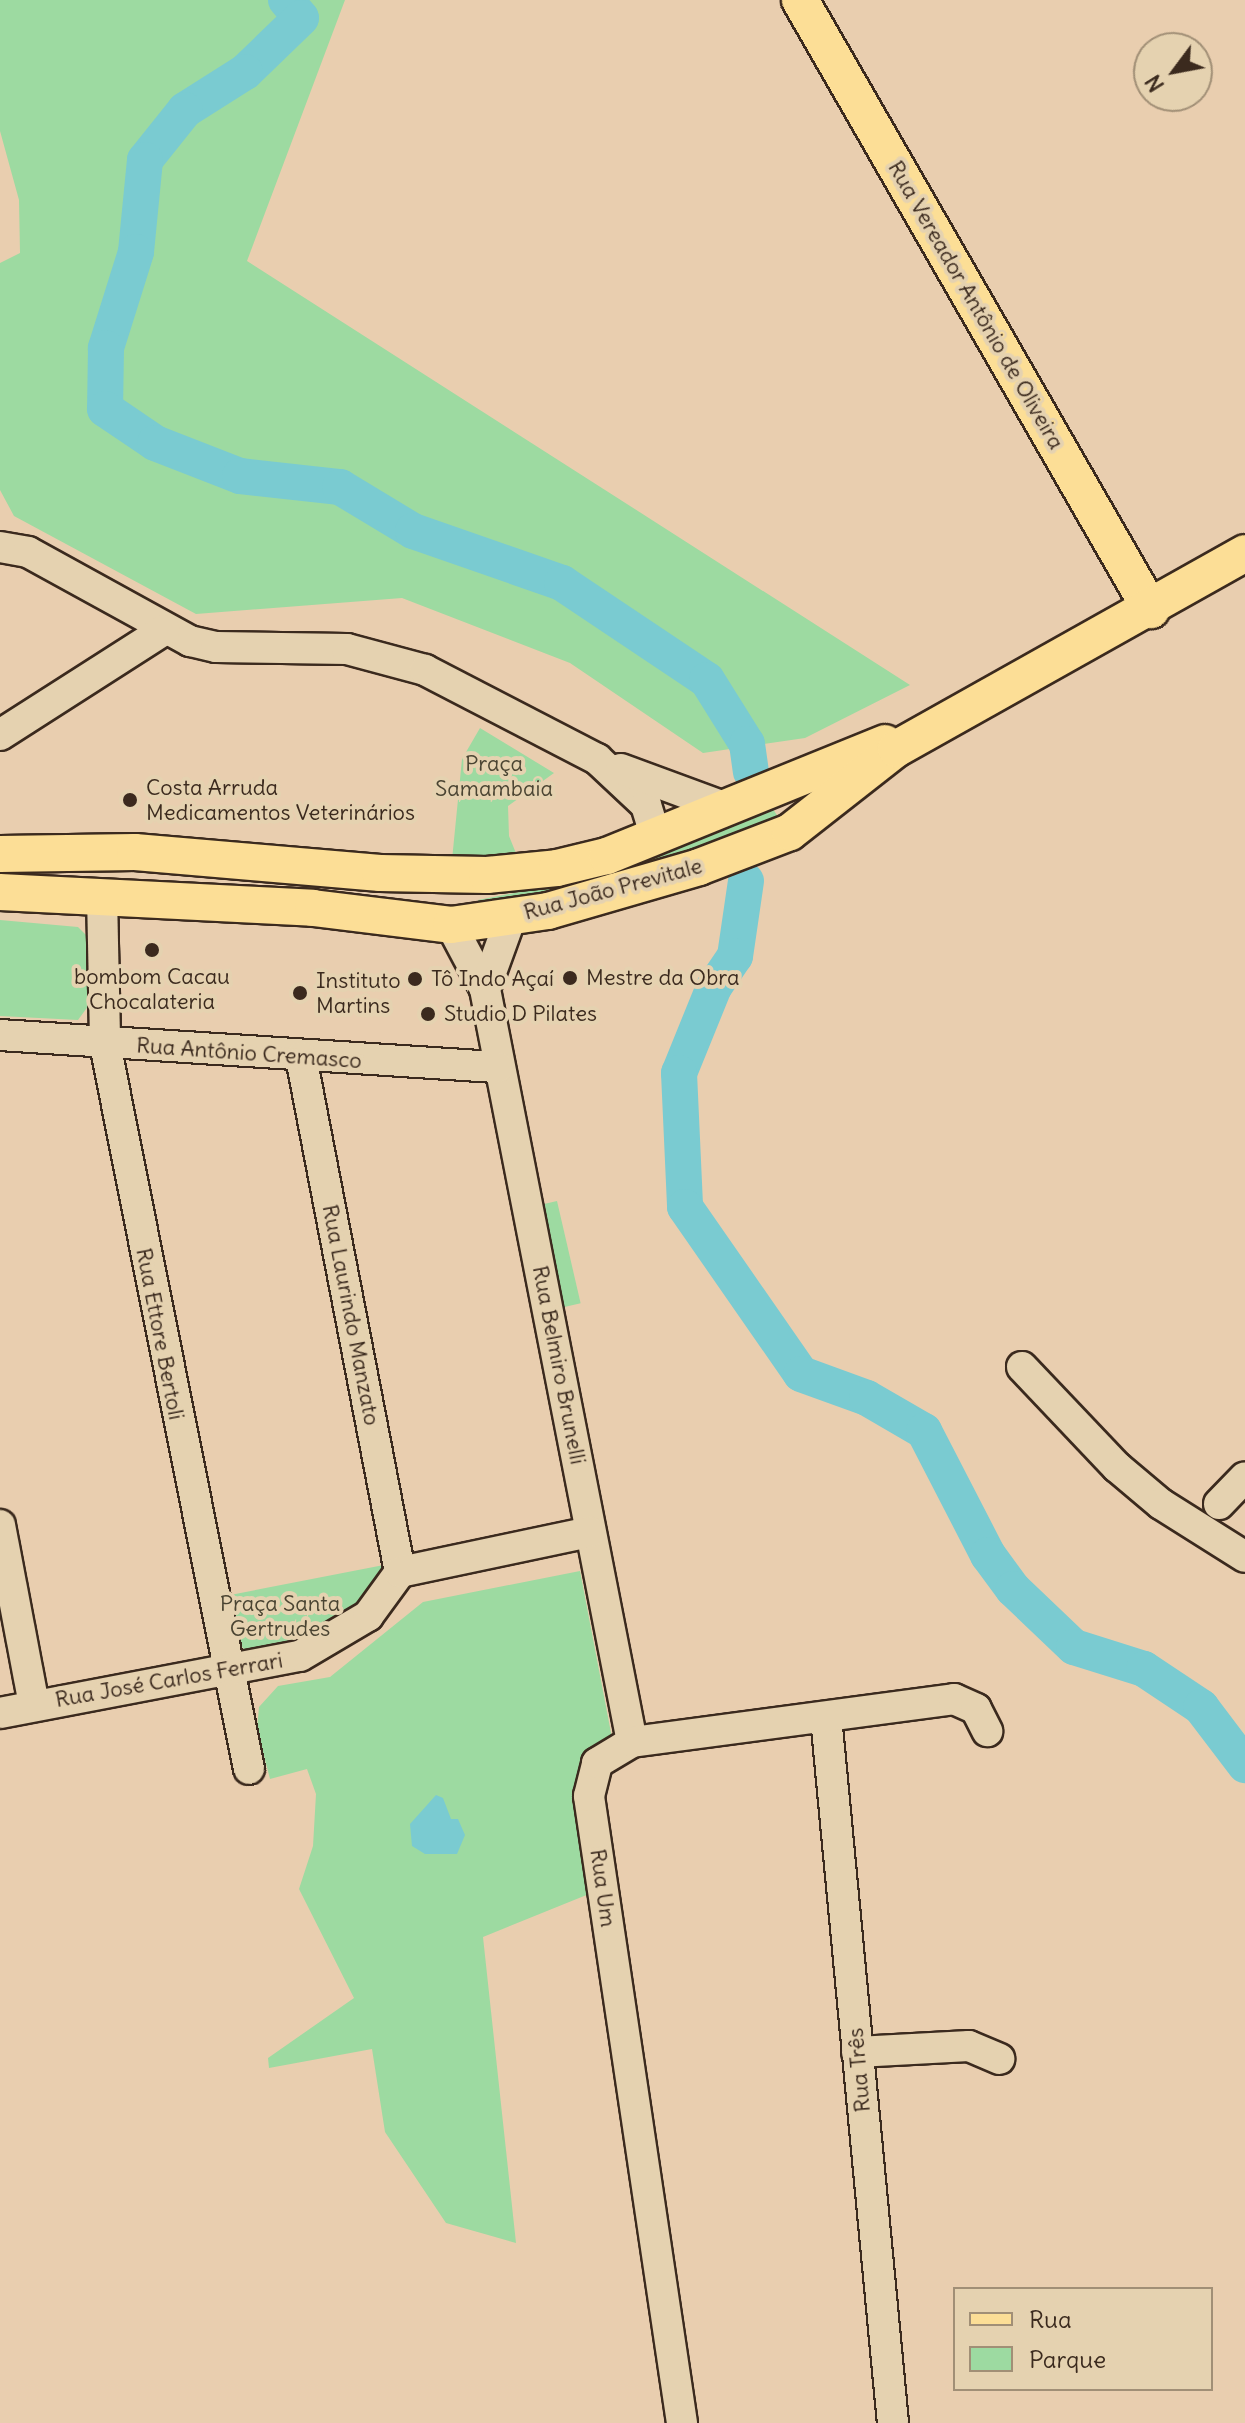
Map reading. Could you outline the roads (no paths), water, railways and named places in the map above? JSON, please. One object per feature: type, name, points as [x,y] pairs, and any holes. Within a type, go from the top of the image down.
[{"type":"main road","name":"Rua Vereador Antônio de Oliveira","points":[[800,0],[1151,610]]},
{"type":"main road","name":"Rua João Previtale","points":[[0,892],[313,908],[451,925],[511,917],[699,867],[790,832],[896,749],[946,719],[1151,610],[1245,553]]},
{"type":"main road","name":"Rua João Previtale","points":[[0,854],[135,852],[380,873],[487,875],[557,868],[648,840],[946,719]]},
{"type":"main road","points":[[777,787],[798,805],[790,832]]},
{"type":"main road","points":[[451,925],[455,897],[487,875]]},
{"type":"street","points":[[0,547],[28,552],[164,630],[216,647],[347,649],[386,656],[425,670],[597,759],[666,790],[724,807]]},
{"type":"street","points":[[0,735],[164,630]]},
{"type":"street","points":[[597,759],[646,805],[652,825],[648,840]]},
{"type":"street","name":"Rua Ettore Bertoli","points":[[102,895],[105,1044],[227,1672],[249,1769]]},
{"type":"street","name":"Rua Belmiro Brunelli","points":[[485,989],[511,917]]},
{"type":"street","name":"Rua Belmiro Brunelli","points":[[451,925],[485,989],[632,1742]]},
{"type":"street","name":"Rua Antônio Cremasco","points":[[0,1035],[301,1057],[498,1067]]},
{"type":"street","name":"Rua Laurindo Manzato","points":[[301,1057],[400,1572]]},
{"type":"street","points":[[1022,1367],[1117,1467],[1161,1504],[1245,1557]]},
{"type":"street","points":[[1219,1504],[1245,1477]]},
{"type":"street","points":[[0,1525],[34,1705]]},
{"type":"street","points":[[400,1572],[590,1532]]},
{"type":"street","name":"Rua José Carlos Ferrari","points":[[0,1713],[300,1656],[332,1641],[368,1616],[400,1572]]},
{"type":"street","name":"Rua Um","points":[[682,2423],[589,1796],[597,1763],[632,1742],[954,1699],[976,1709],[987,1731]]},
{"type":"street","name":"Rua Três","points":[[826,1717],[893,2423]]},
{"type":"street","points":[[857,2052],[969,2046],[999,2059]]},
{"type":"water","points":[[436,1795],[443,1798],[451,1819],[458,1819],[465,1835],[457,1854],[425,1854],[412,1846],[410,1824]]},
{"type":"waterway","points":[[286,0],[301,18],[245,72],[185,110],[145,160],[136,252],[106,348],[105,409],[155,443],[240,476],[340,487],[413,531],[562,583],[707,680],[747,744],[751,772]]},
{"type":"waterway","points":[[746,881],[735,956],[714,987],[679,1073],[685,1207],[801,1374],[867,1398],[924,1431],[988,1555],[1013,1589],[1074,1647],[1144,1669],[1201,1707],[1245,1765]]},
{"type":"place","name":"Costa Arruda Medicamentos Veterinários","points":[[130,800]]},
{"type":"place","name":"bombom Cacau Chocalateria","points":[[152,950]]},
{"type":"place","name":"Mestre da Obra","points":[[570,978]]},
{"type":"place","name":"Tô Indo Açaí","points":[[415,979]]},
{"type":"place","name":"Instituto Martins","points":[[300,993]]},
{"type":"place","name":"Studio D Pilates","points":[[428,1014]]},
{"type":"park label","name":"Praça Samambaia","points":[[494,776]]},
{"type":"park label","name":"Praça Santa Gertrudes","points":[[280,1616]]}]
